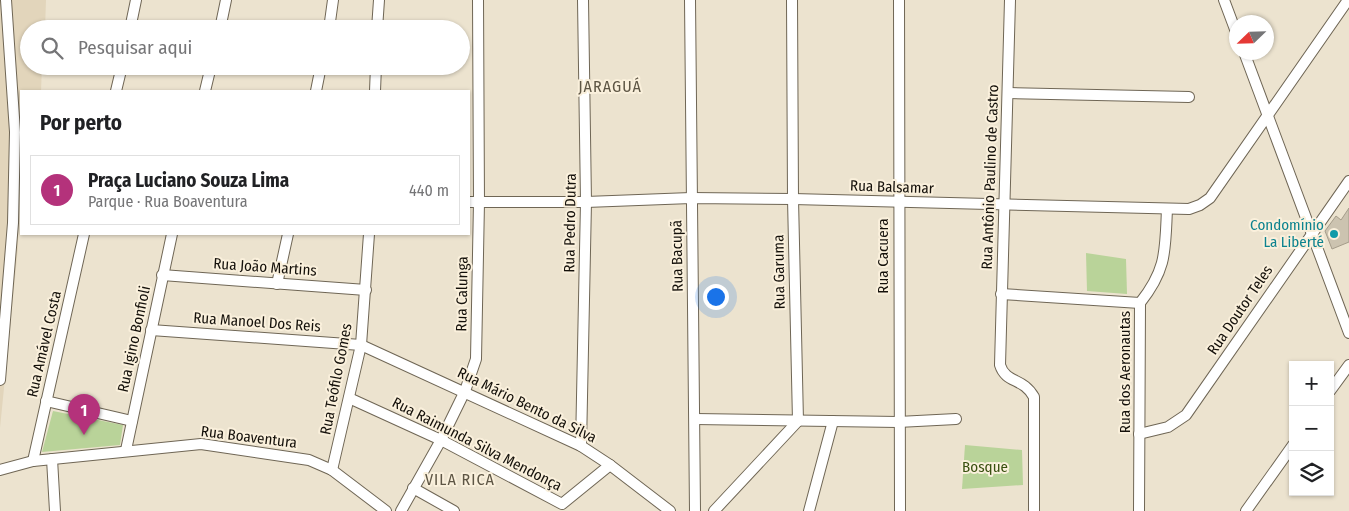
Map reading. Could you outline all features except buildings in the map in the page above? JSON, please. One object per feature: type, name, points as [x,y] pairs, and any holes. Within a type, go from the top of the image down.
[{"type":"street","points":[[0,380],[14,222],[15,132],[6,0]]},
{"type":"street","points":[[132,20],[136,0]]},
{"type":"street","points":[[222,20],[226,0]]},
{"type":"street","points":[[330,20],[333,0]]},
{"type":"street","points":[[378,20],[379,0]]},
{"type":"street","name":"Rua Calunga","points":[[400,511],[441,440],[465,391],[476,359],[474,202],[478,0]]},
{"type":"street","name":"Rua Pedro Dutra","points":[[581,446],[586,202],[583,0]]},
{"type":"street","name":"Rua Bacupã","points":[[690,0],[696,511]]},
{"type":"street","name":"Rua Garuma","points":[[792,0],[793,199],[798,421]]},
{"type":"street","name":"Rua Cacuera","points":[[900,0],[898,203],[900,511]]},
{"type":"street","name":"Rua Antônio Paulino de Castro","points":[[1010,0],[1000,355],[1002,373],[1007,377],[1022,382],[1029,388],[1034,397],[1034,511]]},
{"type":"street","points":[[1224,0],[1230,15]]},
{"type":"street","name":"Rua Balsamar","points":[[474,202],[586,202],[692,198],[1189,209],[1200,205],[1210,198],[1348,0]]},
{"type":"street","points":[[1247,60],[1349,333]]},
{"type":"street","points":[[116,90],[120,75]]},
{"type":"street","points":[[205,90],[209,75]]},
{"type":"street","points":[[316,90],[319,75]]},
{"type":"street","points":[[375,90],[376,75]]},
{"type":"street","points":[[1008,94],[1189,97]]},
{"type":"street","name":"Rua Doutor Teles","points":[[1140,434],[1168,428],[1186,415],[1349,181]]},
{"type":"street","name":"Rua dos Aeronautas","points":[[1139,511],[1140,303],[1159,276],[1165,256],[1167,209]]},
{"type":"street","name":"Rua Amável Costa","points":[[33,462],[84,235]]},
{"type":"street","name":"Rua Igino Bonfioli","points":[[126,450],[172,235]]},
{"type":"street","points":[[278,284],[288,235]]},
{"type":"street","name":"Rua Teófilo Gomes","points":[[332,470],[361,345],[369,235]]},
{"type":"street","name":"Rua João Martins","points":[[162,274],[366,290]]},
{"type":"street","points":[[1001,294],[1140,303]]},
{"type":"street","name":"Rua Manoel Dos Reis","points":[[151,330],[361,345]]},
{"type":"street","name":"Rua Mário Bento da Silva","points":[[361,345],[465,391],[581,446],[610,464],[670,511]]},
{"type":"street","points":[[1334,386],[1349,365]]},
{"type":"street","name":"Rua Raimunda Silva Mendonça","points":[[349,398],[441,440],[562,504],[610,464]]},
{"type":"street","points":[[46,401],[132,421]]},
{"type":"street","points":[[695,419],[898,422],[956,419]]},
{"type":"street","points":[[714,511],[798,421]]},
{"type":"street","points":[[809,511],[833,421]]},
{"type":"street","name":"Rua Boaventura","points":[[0,470],[52,459],[126,450],[201,444],[309,460],[332,470],[386,511]]},
{"type":"street","points":[[1246,511],[1289,450]]},
{"type":"street","points":[[52,459],[55,511]]},
{"type":"street","points":[[413,488],[454,511]]},
{"type":"shaded area","points":[[0,0],[46,0],[45,20],[20,20],[20,75],[42,75],[41,90],[20,90],[18,248],[0,428]]},
{"type":"green space","points":[[1086,253],[1126,259],[1127,294],[1087,291]]},
{"type":"green space","points":[[53,411],[123,425],[120,445],[42,452]]},
{"type":"green space","name":"Bosque","points":[[965,445],[1022,450],[1023,485],[962,489]]},
{"type":"place","name":"Condomínio La Liberté","points":[[1334,234]]},
{"type":"place","name":"Praça Luciano Souza Lima","points":[[84,435]]},
{"type":"district","name":"JARAGUÁ","points":[[610,86]]},
{"type":"district","name":"VILA RICA","points":[[460,479]]}]
